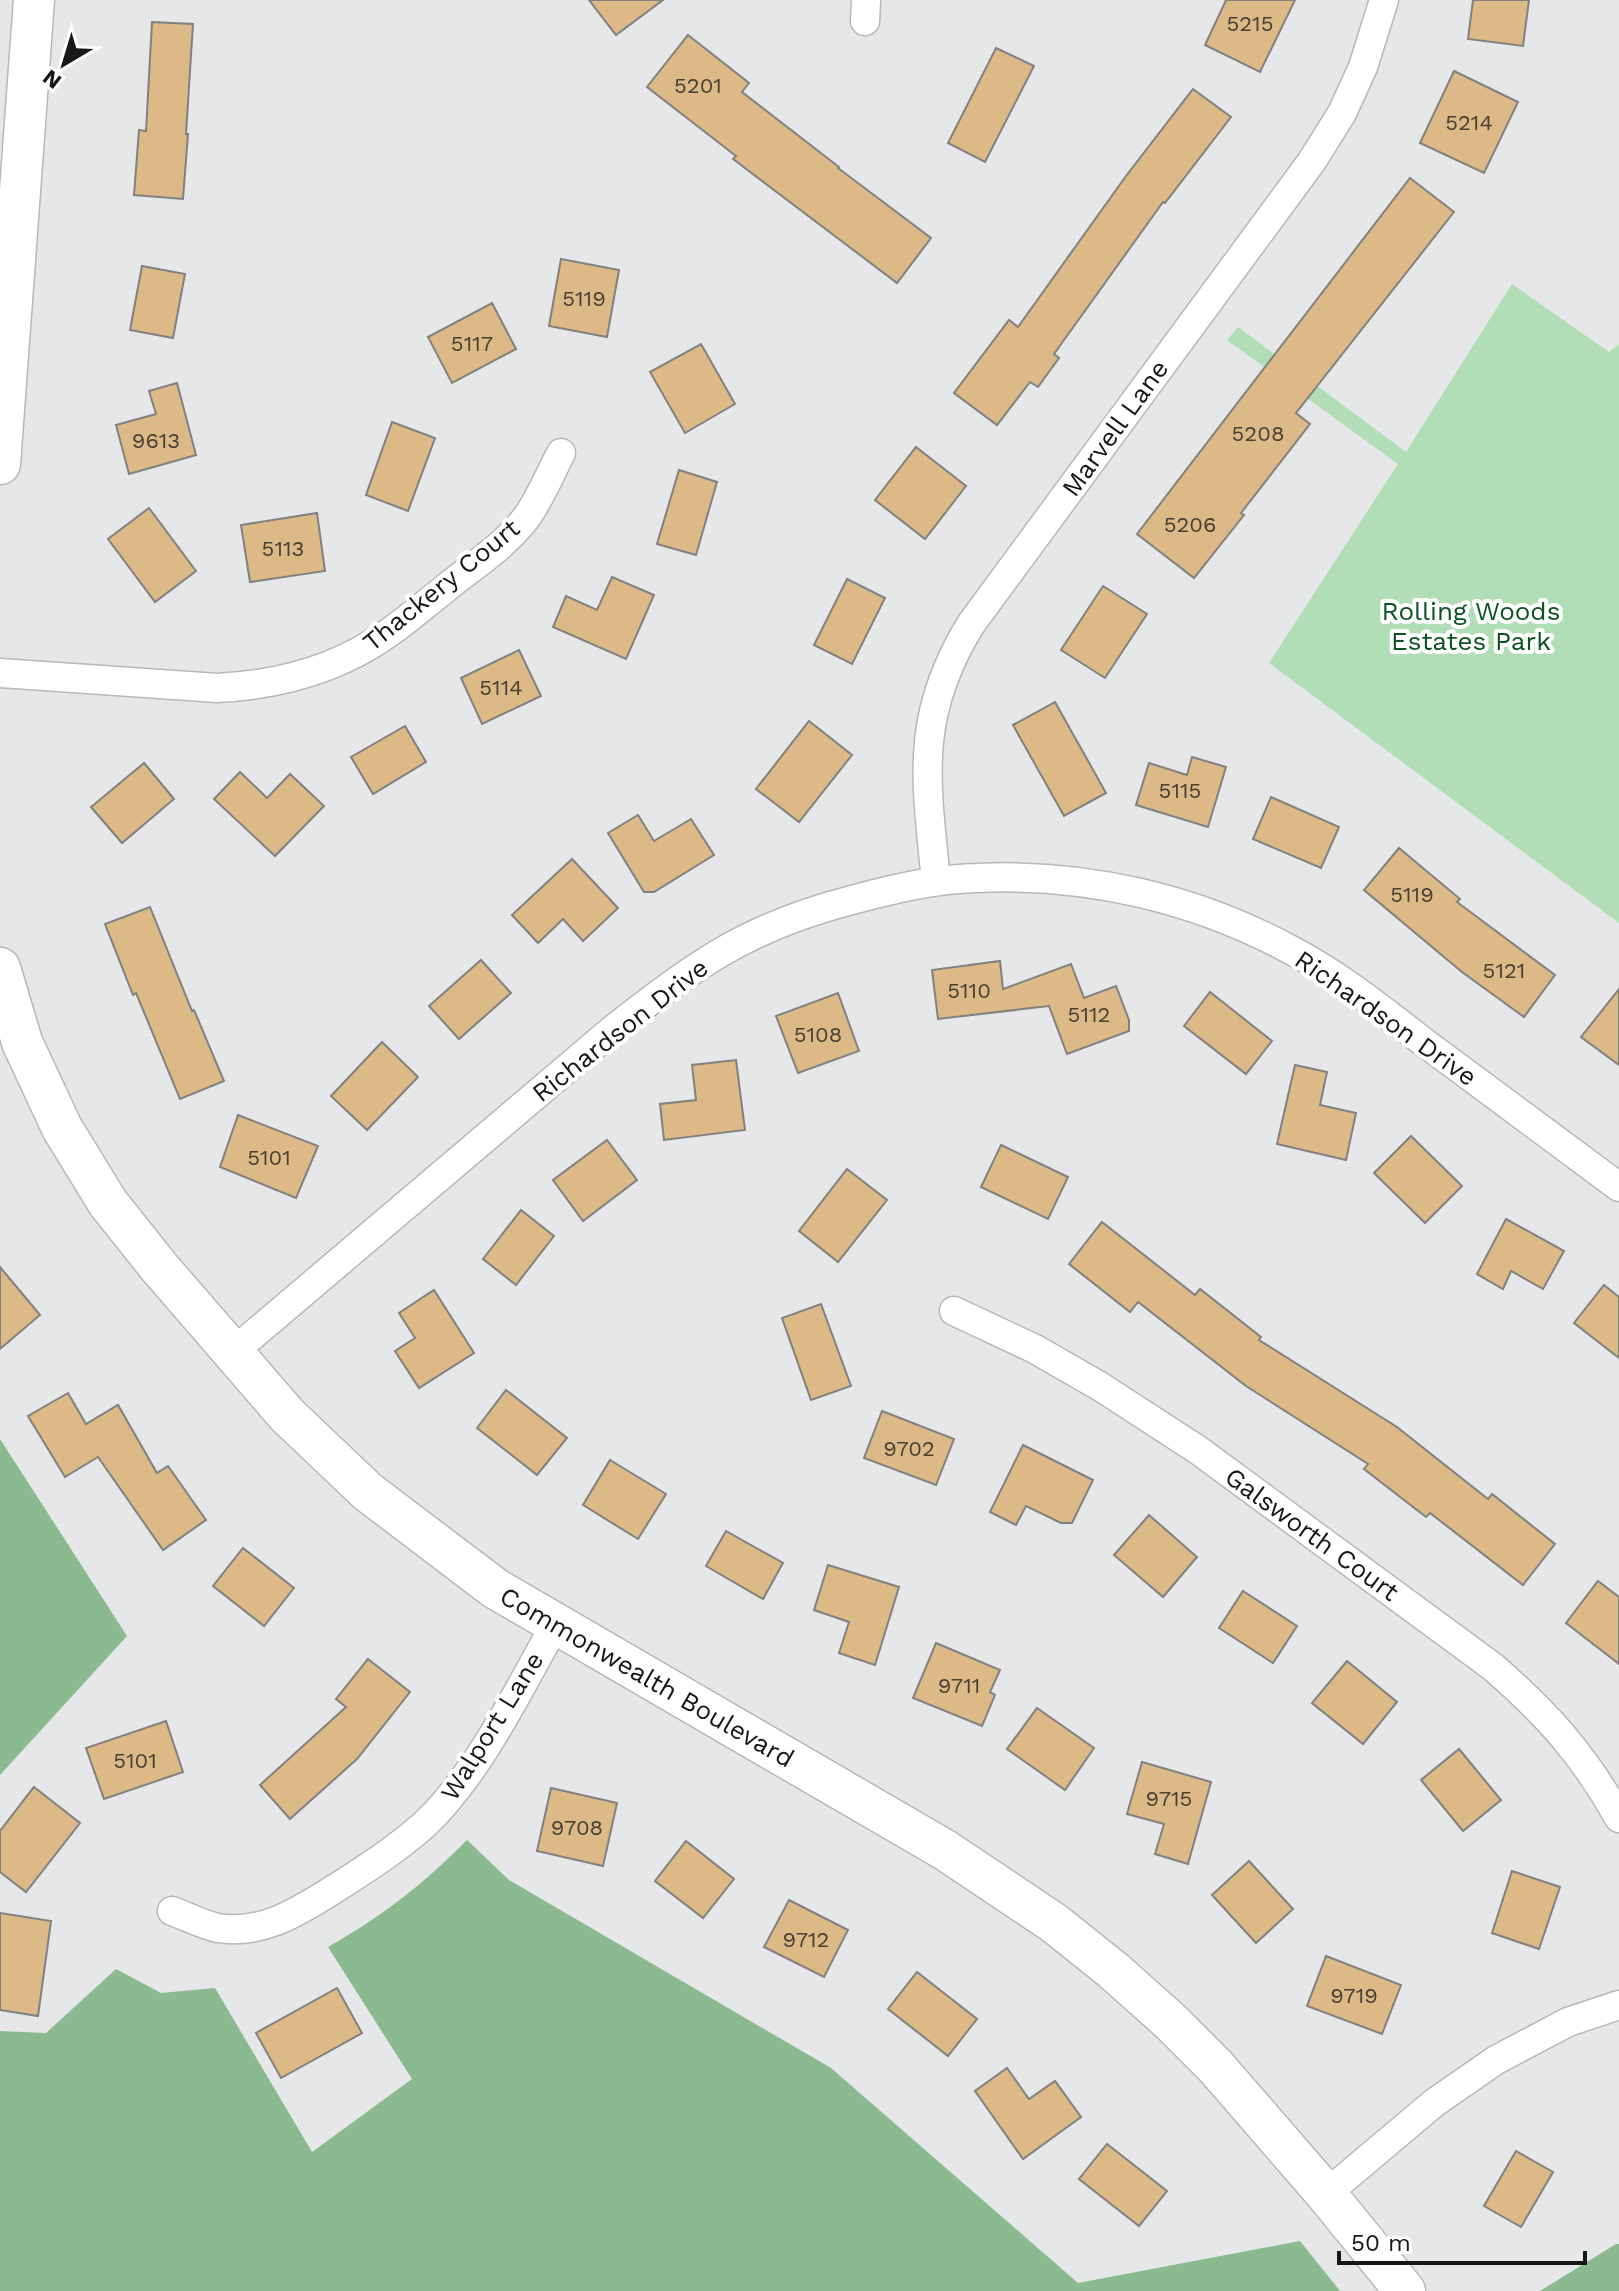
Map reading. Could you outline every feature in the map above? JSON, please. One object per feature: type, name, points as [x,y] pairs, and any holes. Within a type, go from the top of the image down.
[{"type":"street","points":[[0,464],[34,0]]},
{"type":"street","name":"Marvell Lane","points":[[936,881],[926,787],[927,742],[937,692],[955,649],[1312,161],[1342,113],[1363,67],[1384,0]]},
{"type":"street","name":"Thackery Court","points":[[0,673],[217,688],[246,687],[321,669],[388,634],[502,543],[527,517],[561,453]]},
{"type":"street","name":"Richardson Drive","points":[[233,1352],[610,1032],[671,984],[720,953],[771,927],[814,910],[936,881],[977,877],[1053,879],[1111,886],[1180,903],[1247,928],[1294,951],[1343,982],[1619,1187]]},
{"type":"street","name":"Commonwealth Boulevard","points":[[0,968],[22,1042],[62,1128],[108,1203],[287,1415],[368,1492],[496,1589],[945,1850],[1054,1923],[1114,1971],[1216,2067],[1405,2291]]},
{"type":"street","name":"Galsworth Court","points":[[954,1311],[1035,1349],[1101,1387],[1198,1450],[1493,1667],[1556,1726],[1592,1772],[1619,1818]]},
{"type":"street","name":"Walport Lane","points":[[172,1911],[216,1928],[263,1926],[287,1918],[386,1856],[425,1823],[463,1780],[555,1625]]},
{"type":"street","points":[[1326,2194],[1434,2103],[1496,2060],[1568,2022],[1619,2005]]},
{"type":"green space","name":"Rolling Woods Estates Park","points":[[1512,284],[1609,352],[1619,344],[1619,923],[1269,663],[1398,464],[1227,340],[1238,327],[1406,452]]},
{"type":"green space","points":[[0,1439],[127,1636],[0,1775]]},
{"type":"green space","points":[[467,1840],[509,1880],[831,2068],[1078,2283],[1300,2241],[1340,2291],[0,2291],[0,2031],[46,2033],[116,1969],[161,1993],[215,1988],[312,2152],[412,2079],[328,1947],[401,1899]]},
{"type":"green space","points":[[1619,2244],[1619,2291],[1540,2291]]},
{"type":"building","points":[[589,0],[663,0],[616,35]]},
{"type":"building","points":[[1226,0],[1295,0],[1260,72],[1205,45]]},
{"type":"building","points":[[1473,0],[1529,0],[1523,46],[1468,39]]},
{"type":"building","points":[[152,22],[193,24],[183,199],[134,195],[139,130],[146,131]]},
{"type":"building","points":[[688,35],[749,83],[742,92],[931,238],[897,283],[733,159],[736,156],[647,87]]},
{"type":"building","points":[[996,48],[1034,66],[985,162],[948,143]]},
{"type":"building","points":[[1454,71],[1518,102],[1484,173],[1420,143]]},
{"type":"building","points":[[1193,89],[1231,117],[1163,202],[1054,354],[1059,358],[1038,387],[1030,382],[997,425],[954,393],[1009,320],[1018,327],[1126,176]]},
{"type":"building","points":[[1410,178],[1454,212],[1296,413],[1310,424],[1194,578],[1137,534]]},
{"type":"building","points":[[561,259],[619,270],[607,337],[549,326]]},
{"type":"building","points":[[142,266],[185,274],[173,338],[130,330]]},
{"type":"building","points":[[492,303],[516,349],[452,383],[428,337]]},
{"type":"building","points":[[701,344],[735,404],[685,433],[650,372]]},
{"type":"building","points":[[177,383],[196,455],[129,474],[116,425],[156,414],[149,391]]},
{"type":"building","points":[[392,422],[435,438],[408,511],[366,495]]},
{"type":"building","points":[[916,447],[966,486],[925,539],[875,500]]},
{"type":"building","points":[[679,470],[717,482],[696,555],[657,544]]},
{"type":"building","points":[[149,508],[196,571],[155,602],[108,539]]},
{"type":"building","points":[[317,513],[325,571],[250,582],[241,525]]},
{"type":"building","points":[[612,577],[654,595],[626,659],[553,627],[566,596],[597,610]]},
{"type":"building","points":[[847,579],[885,598],[852,664],[814,645]]},
{"type":"building","points":[[1103,586],[1147,614],[1105,678],[1061,650]]},
{"type":"building","points":[[519,650],[541,696],[482,724],[461,678]]},
{"type":"building","points":[[1055,702],[1106,793],[1064,816],[1013,725]]},
{"type":"building","points":[[809,721],[852,755],[799,822],[756,789]]},
{"type":"building","points":[[405,726],[426,762],[373,794],[351,757]]},
{"type":"building","points":[[1192,757],[1226,767],[1208,827],[1136,805],[1149,763],[1187,775]]},
{"type":"building","points":[[144,763],[174,799],[122,843],[91,807]]},
{"type":"building","points":[[240,772],[267,798],[290,774],[324,806],[275,856],[214,799]]},
{"type":"building","points":[[1271,797],[1339,827],[1321,868],[1253,839]]},
{"type":"building","points":[[638,815],[654,841],[691,819],[714,855],[654,892],[644,892],[608,833]]},
{"type":"building","points":[[1399,848],[1460,899],[1457,902],[1555,975],[1524,1017],[1462,972],[1364,890]]},
{"type":"building","points":[[572,859],[618,908],[583,941],[563,919],[538,943],[512,915]]},
{"type":"building","points":[[150,907],[224,1081],[180,1099],[105,924]]},
{"type":"building","points":[[481,960],[511,993],[459,1039],[429,1006]]},
{"type":"building","points":[[1000,961],[1003,989],[1071,964],[1084,998],[1116,986],[1129,1020],[1129,1031],[1067,1054],[1049,1006],[938,1019],[932,970]]},
{"type":"building","points":[[1619,989],[1619,1065],[1581,1037]]},
{"type":"building","points":[[1210,992],[1272,1041],[1246,1074],[1184,1026]]},
{"type":"building","points":[[838,993],[859,1051],[798,1073],[776,1016]]},
{"type":"building","points":[[382,1042],[418,1077],[367,1130],[331,1096]]},
{"type":"building","points":[[736,1060],[745,1130],[664,1140],[660,1104],[696,1100],[692,1065]]},
{"type":"building","points":[[1295,1065],[1327,1072],[1320,1105],[1356,1113],[1346,1160],[1277,1144]]},
{"type":"building","points":[[238,1115],[318,1146],[296,1198],[220,1167]]},
{"type":"building","points":[[1411,1136],[1462,1186],[1425,1223],[1374,1173]]},
{"type":"building","points":[[607,1140],[637,1180],[583,1221],[553,1180]]},
{"type":"building","points":[[1001,1145],[1068,1177],[1048,1219],[981,1187]]},
{"type":"building","points":[[847,1169],[887,1200],[838,1262],[799,1231]]},
{"type":"building","points":[[521,1210],[554,1236],[516,1285],[483,1259]]},
{"type":"building","points":[[1506,1219],[1564,1251],[1543,1289],[1511,1271],[1503,1289],[1477,1274]]},
{"type":"building","points":[[1102,1222],[1195,1295],[1200,1289],[1261,1337],[1259,1340],[1397,1427],[1488,1499],[1492,1494],[1555,1544],[1523,1585],[1430,1513],[1426,1517],[1364,1469],[1368,1464],[1246,1386],[1138,1302],[1130,1312],[1069,1264]]},
{"type":"building","points":[[0,1267],[40,1315],[0,1349]]},
{"type":"building","points":[[1604,1285],[1619,1297],[1619,1358],[1574,1323]]},
{"type":"building","points":[[434,1290],[474,1353],[419,1388],[395,1351],[415,1338],[399,1313]]},
{"type":"building","points":[[821,1304],[851,1386],[811,1400],[782,1318]]},
{"type":"building","points":[[506,1390],[567,1438],[537,1475],[477,1428]]},
{"type":"building","points":[[68,1393],[86,1424],[118,1405],[157,1473],[168,1466],[206,1520],[163,1550],[98,1457],[65,1477],[28,1416]]},
{"type":"building","points":[[882,1411],[954,1439],[936,1485],[864,1458]]},
{"type":"building","points":[[1023,1445],[1093,1480],[1072,1523],[1061,1523],[1026,1506],[1016,1525],[990,1512]]},
{"type":"building","points":[[610,1460],[666,1494],[638,1539],[583,1505]]},
{"type":"building","points":[[1149,1515],[1197,1557],[1163,1597],[1114,1555]]},
{"type":"building","points":[[726,1531],[783,1563],[763,1599],[706,1566]]},
{"type":"building","points":[[243,1548],[294,1588],[264,1626],[213,1586]]},
{"type":"building","points":[[828,1565],[899,1587],[875,1665],[839,1653],[849,1622],[814,1610]]},
{"type":"building","points":[[1598,1581],[1619,1597],[1619,1664],[1566,1623]]},
{"type":"building","points":[[1243,1591],[1297,1626],[1273,1663],[1219,1628]]},
{"type":"building","points":[[936,1643],[1000,1670],[990,1692],[995,1695],[982,1726],[913,1698]]},
{"type":"building","points":[[368,1659],[410,1692],[357,1759],[290,1819],[260,1785],[346,1707],[336,1699]]},
{"type":"building","points":[[1347,1661],[1397,1702],[1363,1744],[1312,1703]]},
{"type":"building","points":[[1037,1708],[1094,1748],[1065,1790],[1007,1749]]},
{"type":"building","points":[[166,1721],[183,1772],[104,1799],[86,1748]]},
{"type":"building","points":[[1459,1749],[1501,1800],[1463,1831],[1421,1780]]},
{"type":"building","points":[[1142,1762],[1211,1782],[1188,1864],[1155,1854],[1164,1824],[1127,1814]]},
{"type":"building","points":[[34,1787],[80,1823],[26,1892],[0,1872],[0,1831]]},
{"type":"building","points":[[551,1788],[617,1803],[603,1866],[537,1851]]},
{"type":"building","points":[[686,1841],[734,1879],[703,1918],[655,1881]]},
{"type":"building","points":[[1249,1861],[1293,1909],[1256,1943],[1212,1895]]},
{"type":"building","points":[[1512,1871],[1560,1887],[1539,1949],[1492,1933]]},
{"type":"building","points":[[789,1900],[848,1930],[824,1977],[764,1947]]},
{"type":"building","points":[[0,1913],[51,1921],[38,2016],[0,2010]]},
{"type":"building","points":[[1326,1956],[1401,1985],[1382,2034],[1307,2006]]},
{"type":"building","points":[[917,1972],[977,2019],[948,2056],[888,2009]]},
{"type":"building","points":[[337,1988],[362,2033],[281,2078],[256,2033]]},
{"type":"building","points":[[1007,2068],[1029,2099],[1055,2081],[1081,2117],[1023,2159],[975,2091]]},
{"type":"building","points":[[1107,2144],[1167,2191],[1139,2226],[1079,2179]]},
{"type":"building","points":[[1516,2151],[1553,2172],[1521,2227],[1484,2206]]}]
